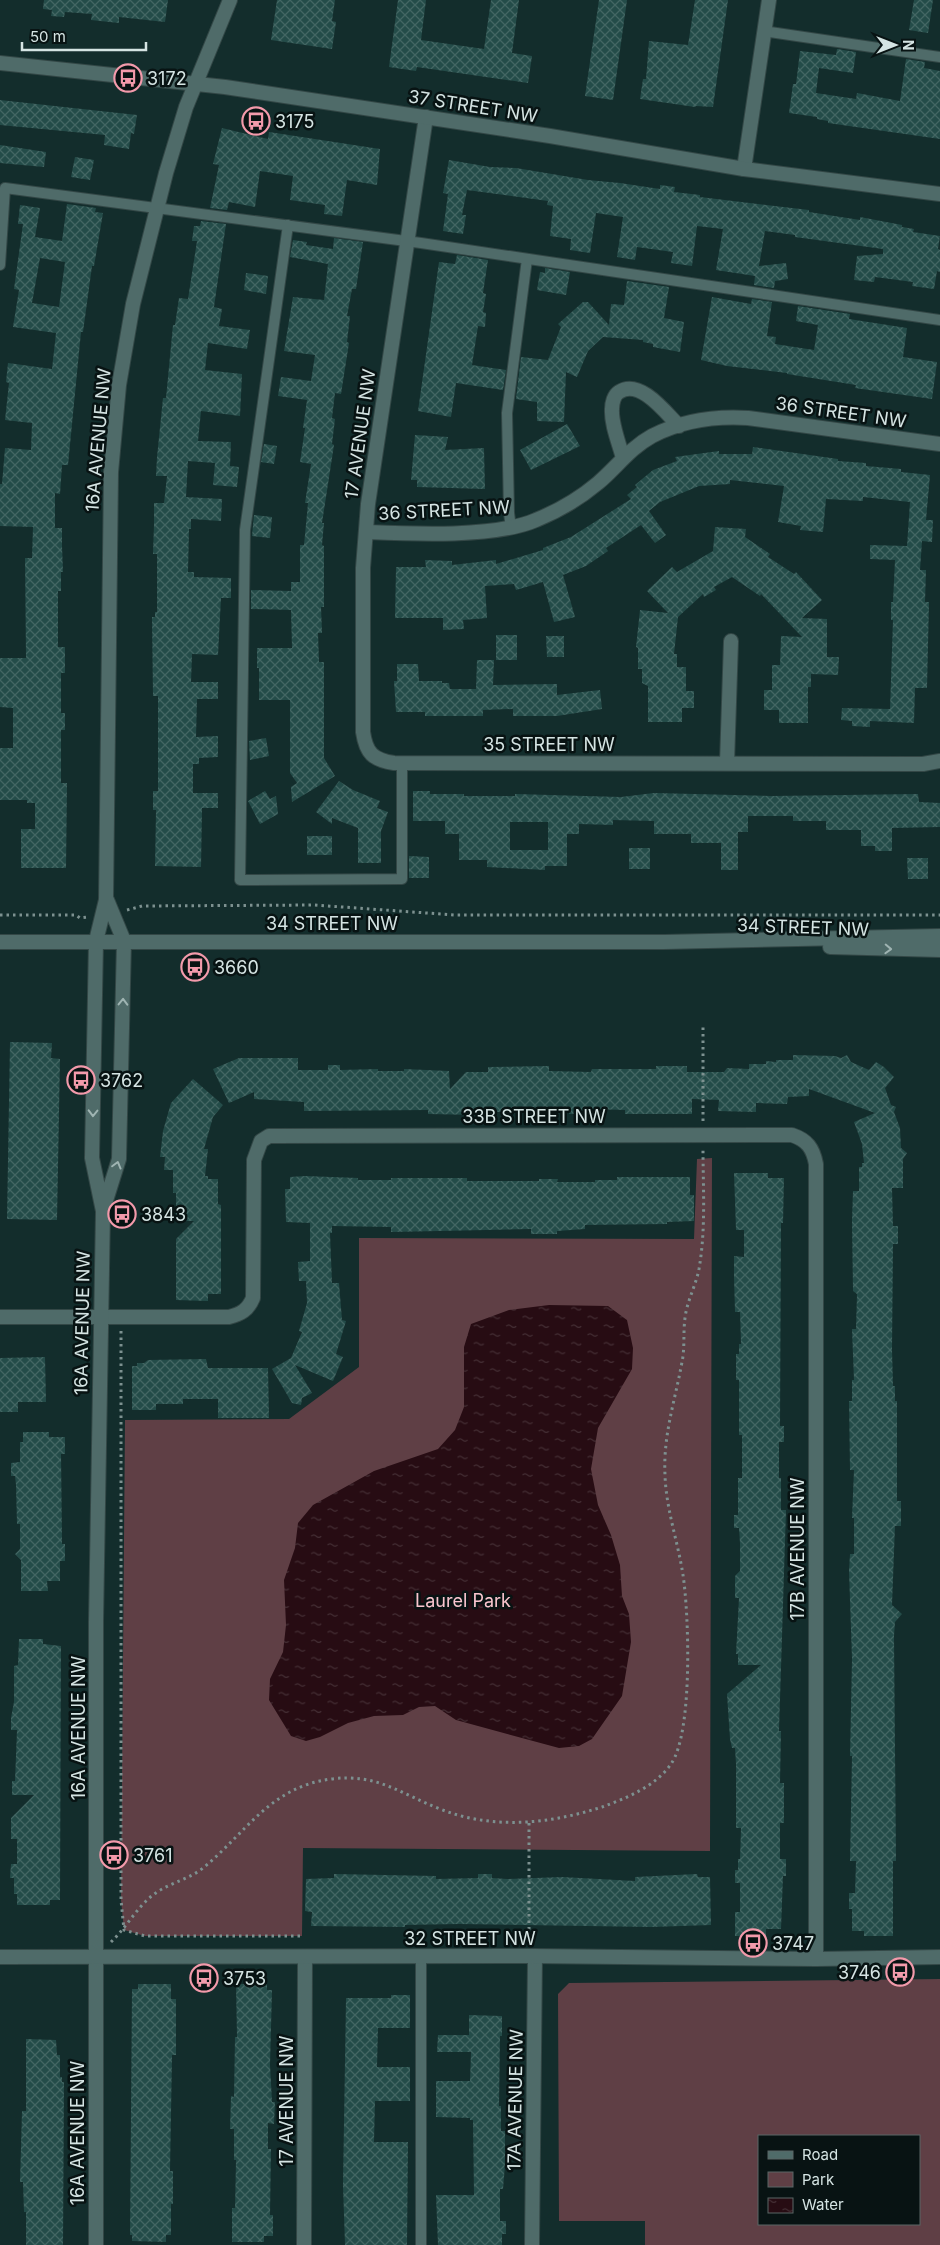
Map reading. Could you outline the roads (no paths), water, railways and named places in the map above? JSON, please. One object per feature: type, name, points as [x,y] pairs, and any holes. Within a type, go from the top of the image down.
[{"type":"street","name":"16A AVENUE NW","points":[[96,2245],[96,1622],[103,1211],[92,1158],[96,941],[106,900],[111,472],[119,386],[125,350],[133,304],[156,208],[195,84],[230,0]]},
{"type":"street","points":[[744,169],[769,0]]},
{"type":"street","name":"37 STREET NW","points":[[0,63],[195,84],[426,118],[744,169],[940,194]]},
{"type":"street","name":"17 AVENUE NW","points":[[372,757],[368,752],[363,732],[363,568],[366,532],[426,118]]},
{"type":"street","points":[[623,458],[612,409],[616,394],[622,390],[630,388],[644,393],[659,405],[679,426]]},
{"type":"street","name":"36 STREET NW","points":[[366,532],[416,534],[511,528],[549,515],[580,496],[598,483],[623,458],[652,436],[679,426],[721,418],[748,418],[940,444]]},
{"type":"street","points":[[727,763],[731,641]]},
{"type":"street","name":"35 STREET NW","points":[[372,757],[386,762],[402,763],[924,764],[940,761]]},
{"type":"street","name":"16A AVENUE NW","points":[[103,1211],[119,1159],[124,941],[106,900]]},
{"type":"street","name":"34 STREET NW","points":[[0,942],[664,942],[940,936]]},
{"type":"street","name":"34 STREET NW","points":[[664,942],[940,950]]},
{"type":"street","name":"33B STREET NW","points":[[101,1317],[229,1317],[249,1308],[254,1298],[255,1287],[254,1160],[261,1141],[269,1136],[289,1134],[792,1135],[806,1142]]},
{"type":"street","name":"17B AVENUE NW","points":[[806,1142],[812,1148],[816,1164],[816,1959]]},
{"type":"street","points":[[0,1316],[101,1317]]},
{"type":"street","name":"32 STREET NW","points":[[0,1957],[421,1958],[532,1956],[816,1959],[940,1957]]},
{"type":"street","name":"17A AVENUE NW","points":[[532,1956],[532,2245]]},
{"type":"street","name":"17 AVENUE NW","points":[[304,2245],[305,1957]]},
{"type":"lane","points":[[764,31],[940,57]]},
{"type":"lane","points":[[0,265],[2,188],[408,241],[940,320]]},
{"type":"lane","points":[[288,225],[245,530],[240,880],[402,879],[402,763]]},
{"type":"lane","points":[[511,528],[507,413],[527,259]]},
{"type":"lane","points":[[421,1958],[421,2245]]},
{"type":"water","points":[[549,1305],[608,1306],[627,1320],[633,1348],[632,1369],[598,1428],[591,1469],[598,1505],[611,1535],[620,1565],[622,1596],[629,1614],[631,1642],[622,1696],[592,1739],[579,1746],[559,1748],[456,1720],[435,1706],[419,1707],[403,1715],[374,1716],[348,1723],[320,1737],[306,1741],[291,1736],[269,1700],[270,1679],[283,1652],[286,1625],[284,1580],[295,1548],[298,1523],[313,1505],[374,1471],[438,1449],[455,1430],[464,1407],[464,1347],[471,1324],[509,1310]]},
{"type":"place","name":"3172","points":[[128,78]]},
{"type":"place","name":"3175","points":[[256,121]]},
{"type":"place","name":"3660","points":[[195,967]]},
{"type":"place","name":"3762","points":[[81,1080]]},
{"type":"place","name":"3843","points":[[122,1214]]},
{"type":"place","name":"3761","points":[[114,1855]]},
{"type":"place","name":"3747","points":[[753,1943]]},
{"type":"place","name":"3746","points":[[900,1972]]},
{"type":"place","name":"3753","points":[[204,1978]]},
{"type":"park label","name":"Laurel Park","points":[[463,1600]]}]
